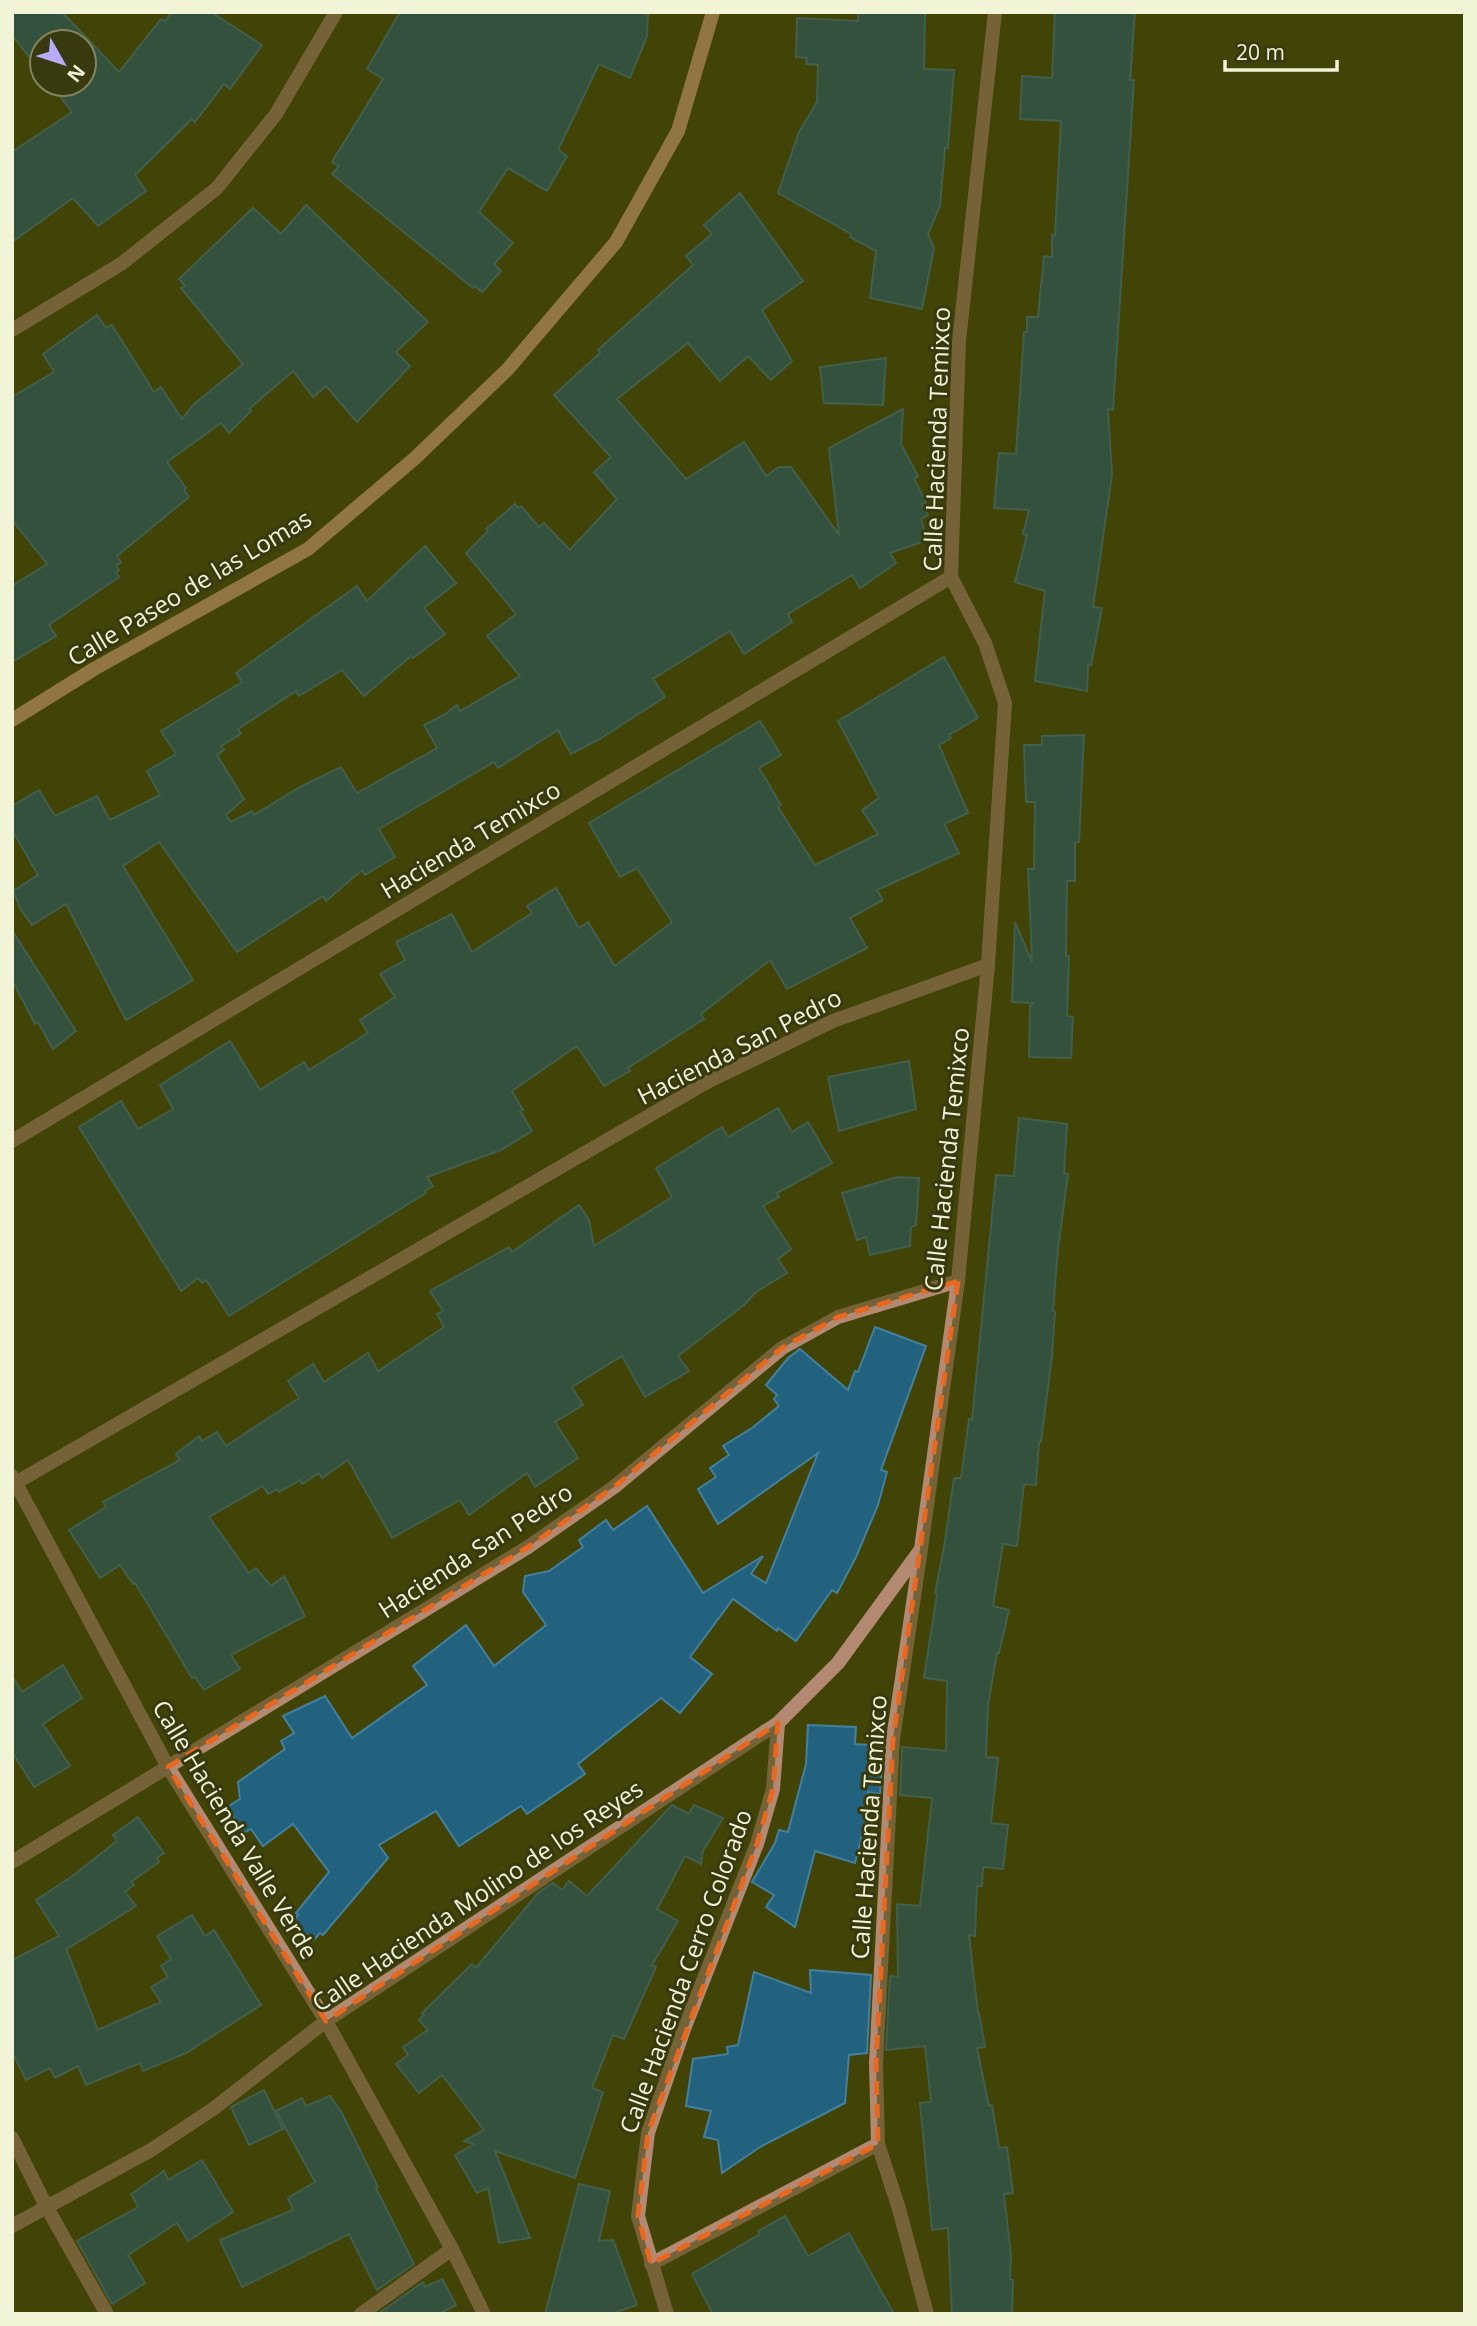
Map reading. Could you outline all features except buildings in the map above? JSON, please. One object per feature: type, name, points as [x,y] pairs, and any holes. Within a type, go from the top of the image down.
[{"type":"main road","name":"Calle Paseo de las Lomas","points":[[12,720],[94,669],[308,548],[414,459],[507,370],[617,242],[678,131],[713,12]]},
{"type":"street","points":[[12,330],[121,264],[217,188],[276,114],[336,12]]},
{"type":"street","name":"Calle Hacienda Temixco","points":[[927,2314],[899,2209],[878,2144],[876,2063],[892,1739],[922,1549],[958,1281],[988,965],[1005,703],[985,643],[951,577],[959,341],[995,12]]},
{"type":"street","name":"Hacienda Temixco","points":[[12,1141],[951,577]]},
{"type":"street","name":"Hacienda San Pedro","points":[[14,1481],[709,1081],[833,1021],[988,965]]},
{"type":"street","name":"Hacienda San Pedro","points":[[12,1862],[528,1547],[614,1486],[782,1348],[838,1317],[958,1281]]},
{"type":"street","name":"Calle Hacienda Valle Verde","points":[[14,1481],[168,1768],[326,2021],[453,2249],[484,2314]]},
{"type":"street","name":"Calle Hacienda Molino de los Reyes","points":[[12,2226],[151,2150],[213,2109],[326,2021],[778,1723],[838,1663],[922,1549]]},
{"type":"street","name":"Calle Hacienda Cerro Colorado","points":[[667,2314],[638,2216],[648,2133],[684,2029],[757,1844],[773,1789],[778,1723]]},
{"type":"street","points":[[12,2138],[46,2206],[107,2314]]},
{"type":"street","points":[[651,2264],[878,2144]]},
{"type":"street","points":[[361,2314],[453,2249]]},
{"type":"highlighted area","points":[[958,1281],[893,1739],[876,2063],[878,2144],[651,2264],[638,2216],[648,2133],[757,1844],[773,1789],[778,1723],[326,2021],[168,1767],[528,1547],[614,1487],[782,1348],[838,1317]]}]
